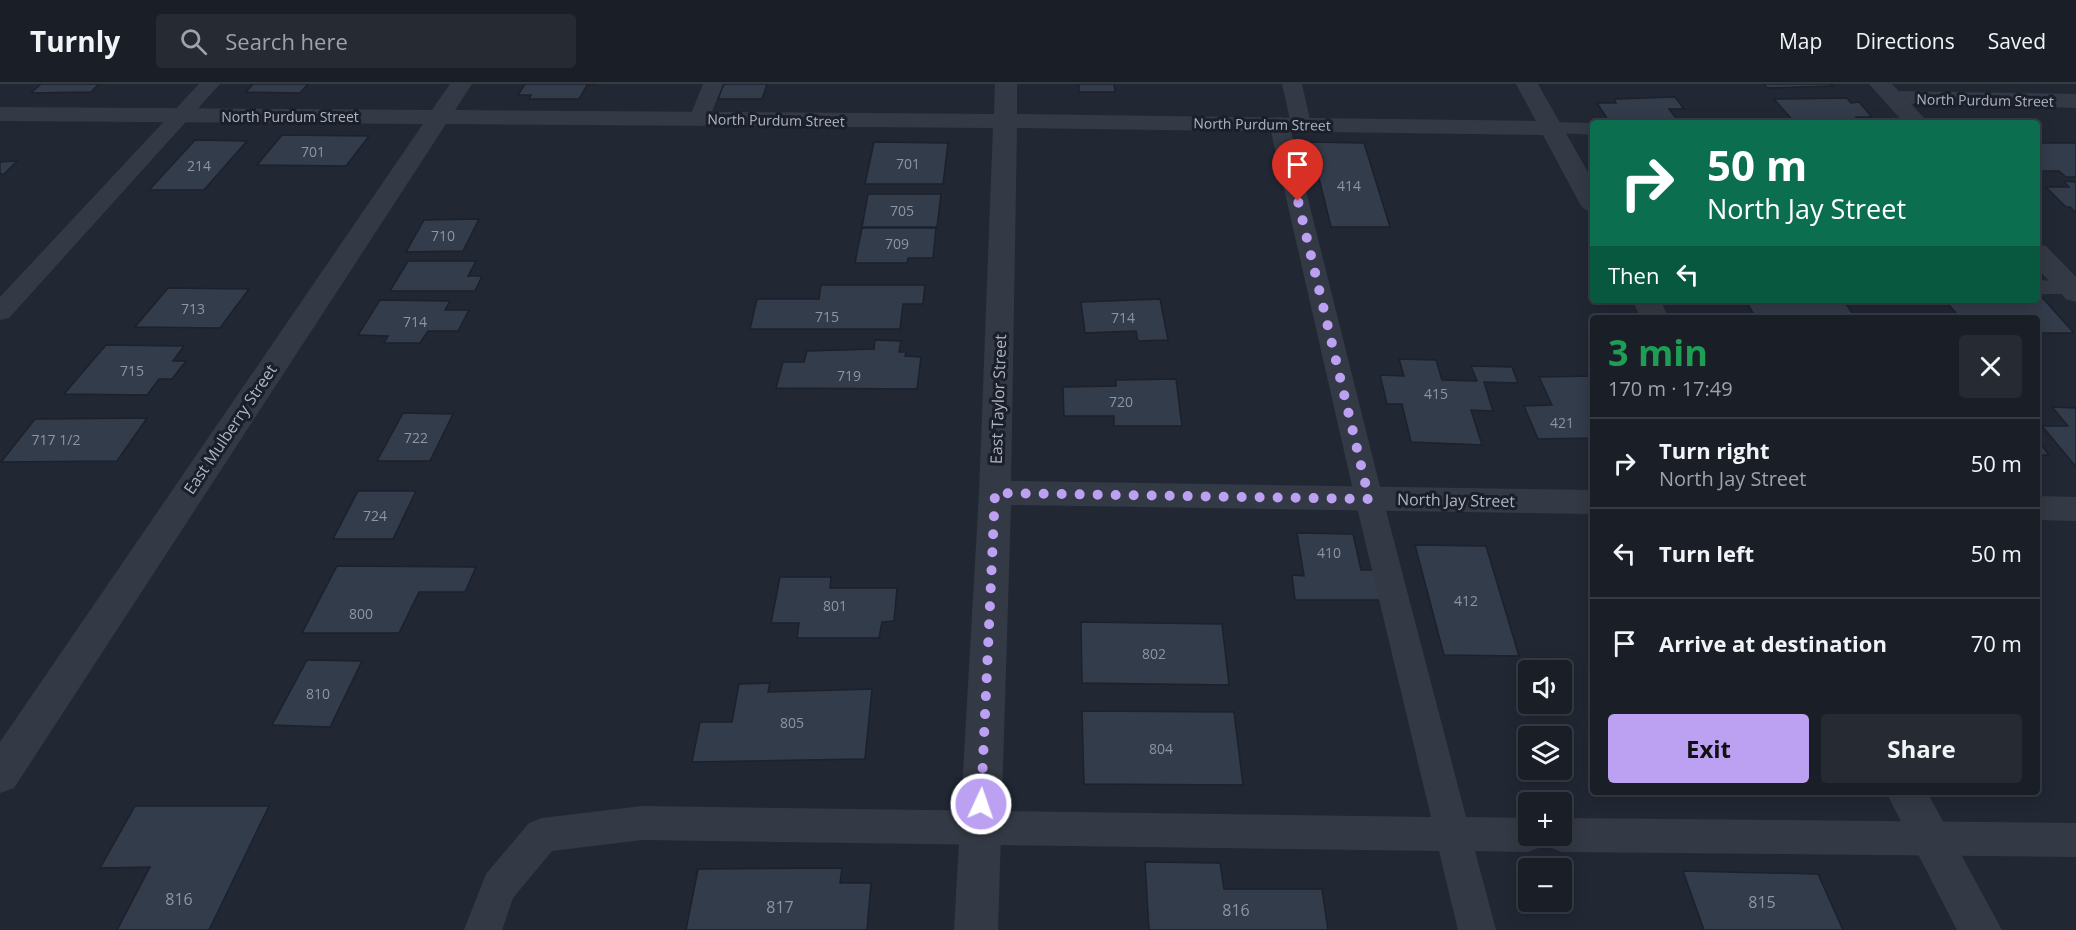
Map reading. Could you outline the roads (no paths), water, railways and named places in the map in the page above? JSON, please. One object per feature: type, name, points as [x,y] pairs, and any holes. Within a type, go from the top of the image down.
[{"type":"street","name":"East Mulberry Street","points":[[0,775],[460,84]]},
{"type":"street","name":"East Taylor Street","points":[[976,930],[995,493],[1006,84]]},
{"type":"street","points":[[1527,84],[1590,199]]},
{"type":"street","name":"North Purdum Street","points":[[1887,91],[2076,101]]},
{"type":"street","points":[[1887,91],[1914,120]]},
{"type":"street","name":"North Purdum Street","points":[[0,114],[1551,128]]},
{"type":"street","points":[[2040,255],[2073,291]]},
{"type":"street","name":"North Jay Street","points":[[995,493],[1590,502]]},
{"type":"street","points":[[2040,508],[2076,509]]},
{"type":"street","points":[[1908,795],[1980,930]]},
{"type":"lane","points":[[0,312],[210,84]]},
{"type":"lane","points":[[699,119],[713,84]]},
{"type":"lane","points":[[1292,84],[1290,124],[1369,499],[1455,834],[1477,930]]},
{"type":"lane","points":[[1551,128],[1590,129]]},
{"type":"lane","points":[[2040,287],[2073,291]]},
{"type":"lane","points":[[483,930],[499,887],[542,835],[642,823],[1518,835]]},
{"type":"lane","points":[[1572,836],[2076,840]]}]
